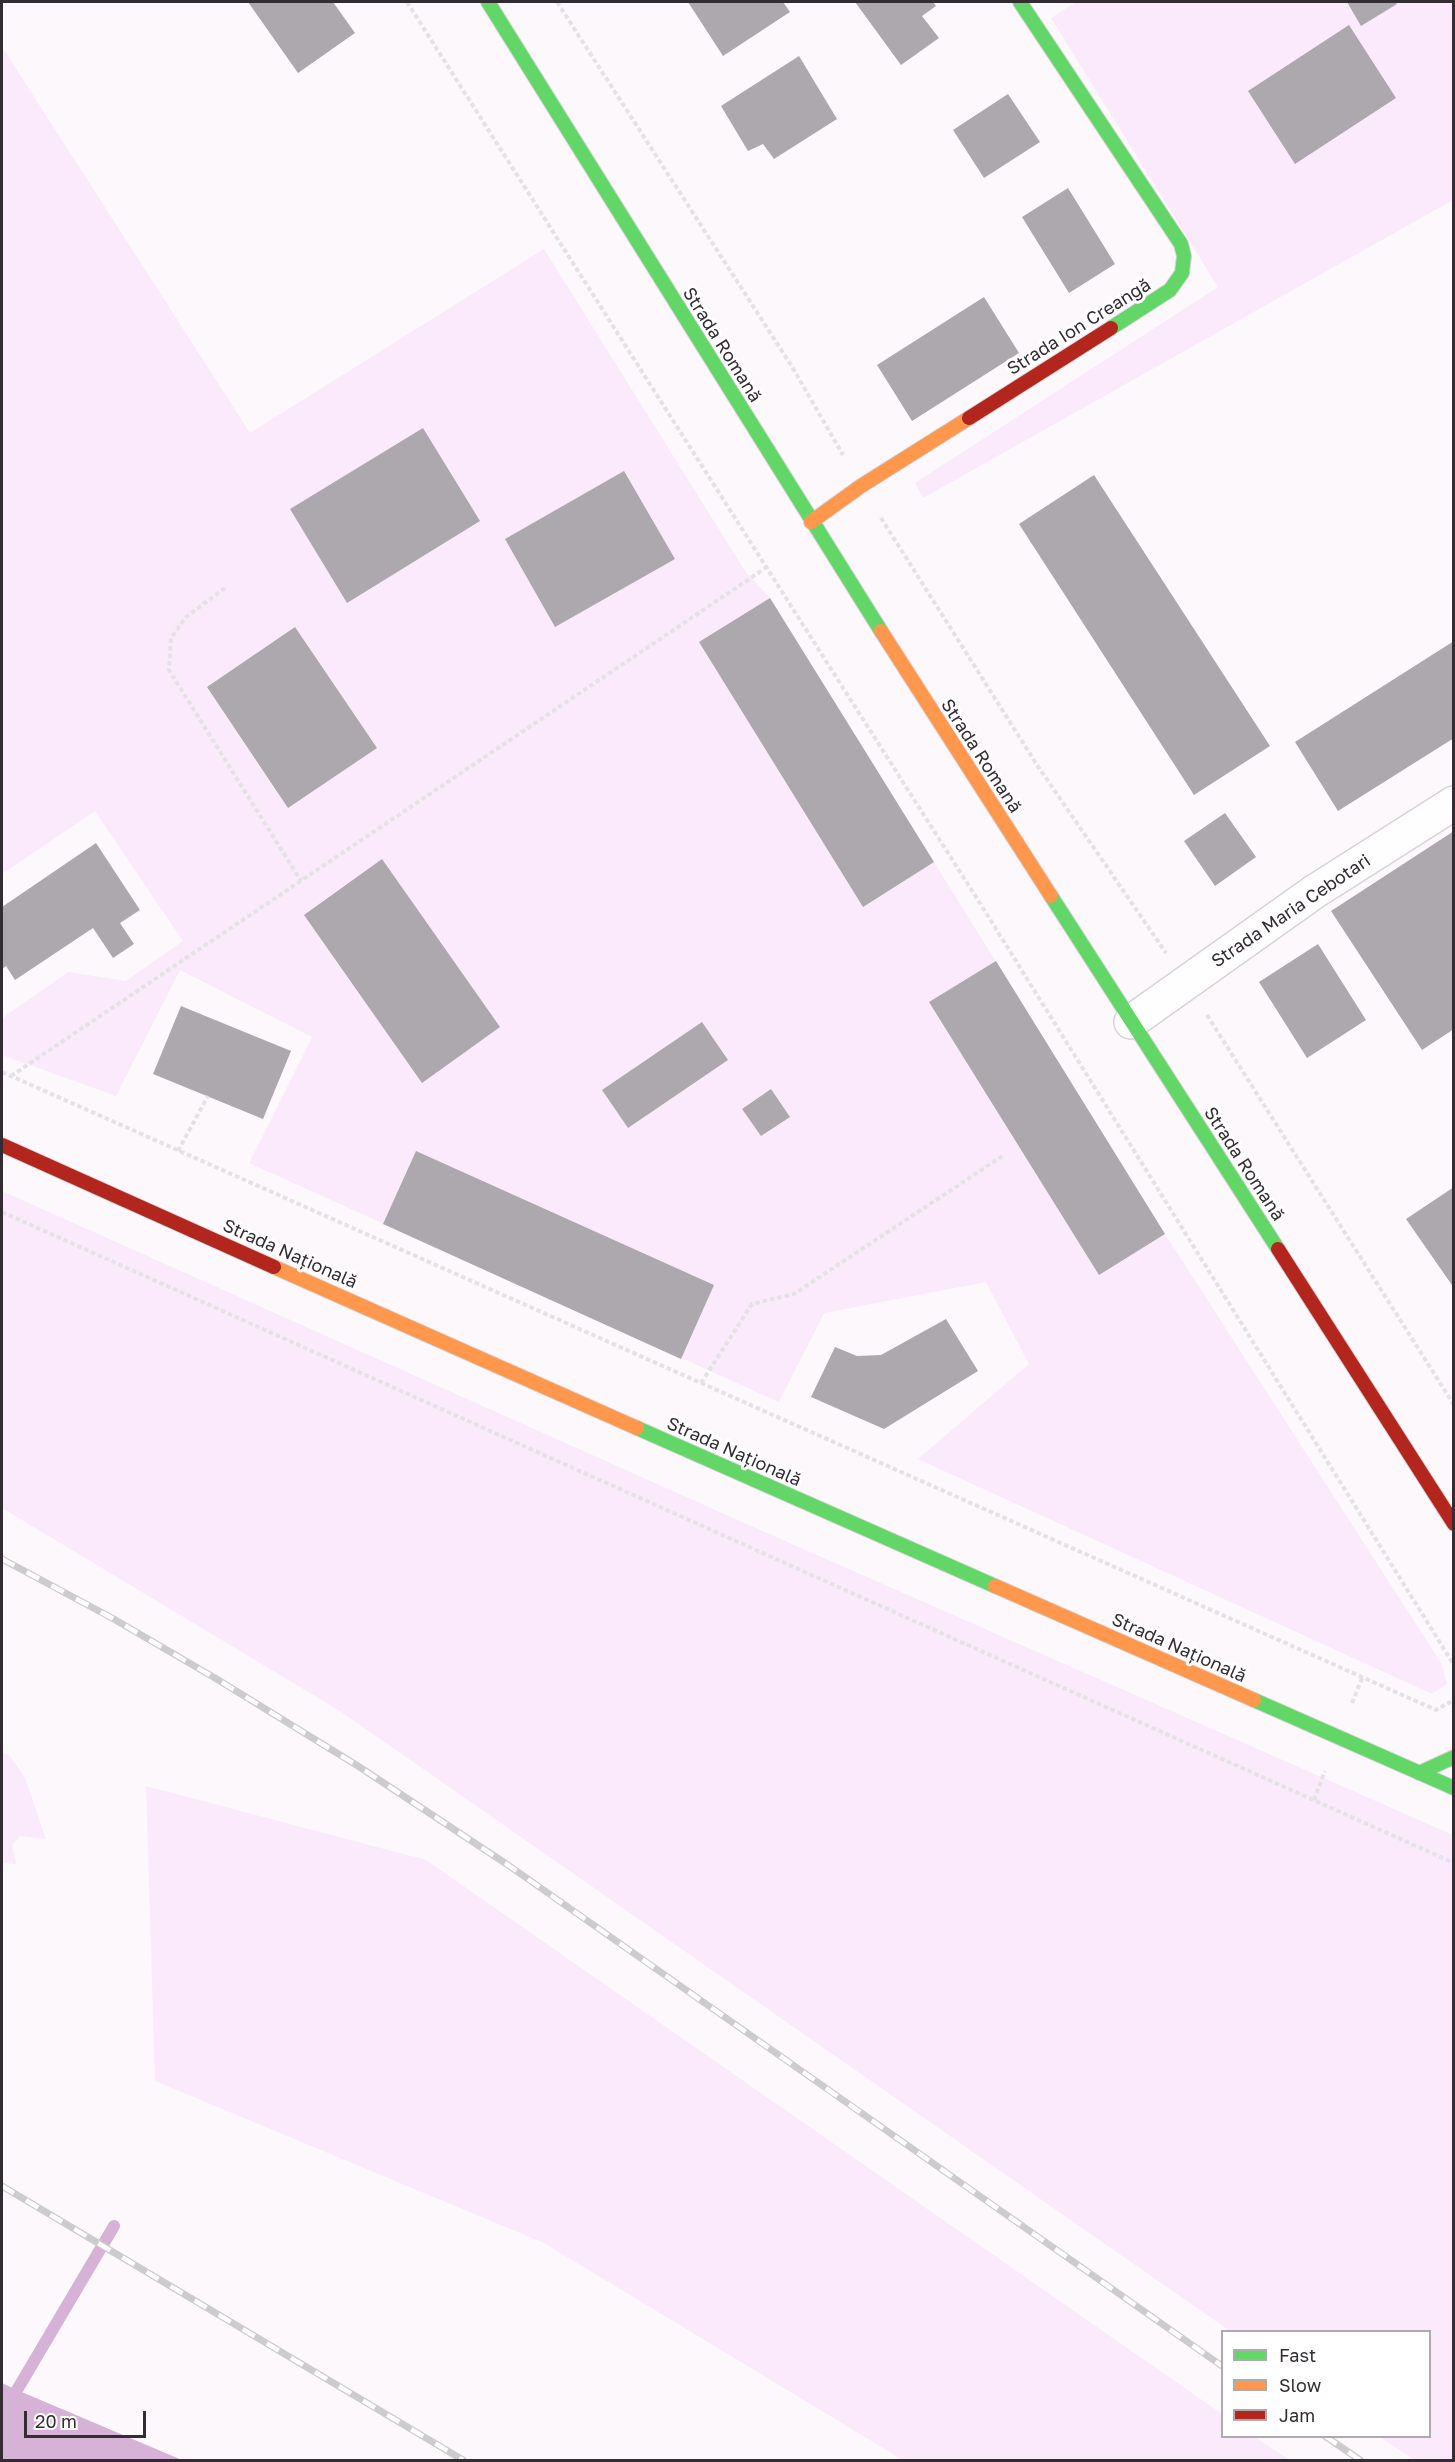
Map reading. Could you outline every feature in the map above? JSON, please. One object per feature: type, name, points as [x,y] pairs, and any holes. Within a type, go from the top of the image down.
[{"type":"street","name":"Strada Romană","points":[[488,2],[811,522],[1454,1524]]},
{"type":"street","name":"Strada Ion Creangă","points":[[811,522],[861,486],[1170,291],[1182,273],[1184,256],[1181,244],[1020,2]]},
{"type":"street","name":"Strada Maria Cebotari","points":[[1131,1022],[1314,892],[1454,803]]},
{"type":"street","name":"Strada Națională","points":[[2,1145],[685,1450],[1454,1788]]},
{"type":"street","points":[[1419,1773],[1454,1757]]},
{"type":"path","points":[[407,2],[983,908],[1454,1665]]},
{"type":"path","points":[[11,1077],[767,567]]},
{"type":"path","points":[[225,588],[186,617],[171,638],[169,670],[301,881]]},
{"type":"path","points":[[1186,983],[1454,1405]]},
{"type":"path","points":[[2,1072],[1436,1710],[1452,1701],[1454,1697]]},
{"type":"path","points":[[178,1151],[208,1096]]},
{"type":"path","points":[[701,1383],[752,1304],[794,1294],[1004,1155]]},
{"type":"path","points":[[2,1212],[1454,1863]]},
{"type":"shaded area","points":[[1076,2],[1453,2],[1453,200],[923,498],[915,483],[1218,287],[1051,18]]},
{"type":"shaded area","points":[[2,47],[250,433],[544,249],[745,571],[770,598],[1165,1234],[1441,1663],[1447,1684],[1432,1694],[918,1459],[1029,1364],[986,1282],[824,1313],[779,1402],[249,1163],[312,1037],[180,970],[116,1096],[2,1055],[2,1017],[68,972],[126,981],[183,941],[95,811],[2,874]]},
{"type":"shaded area","points":[[2,1191],[742,1522],[1453,1835],[1453,2460],[1415,2460],[1382,2438],[1431,2438],[1431,2330],[1229,2330],[340,1711],[2,1508]]},
{"type":"shaded area","points":[[2,1752],[10,1756],[25,1778],[46,1839],[20,1836],[12,1845],[16,1864],[2,1863]]},
{"type":"shaded area","points":[[146,1786],[426,1860],[1221,2413],[1221,2438],[1256,2438],[1289,2460],[903,2460],[544,2243],[155,2081]]},
{"type":"shaded area","points":[[2,2383],[17,2390],[182,2460],[2,2460]]},
{"type":"building","points":[[248,2],[333,2],[355,33],[298,73]]},
{"type":"building","points":[[688,2],[783,2],[790,12],[723,56]]},
{"type":"building","points":[[855,2],[933,2],[936,6],[922,16],[939,38],[901,65]]},
{"type":"building","points":[[1347,2],[1395,2],[1397,4],[1361,26]]},
{"type":"building","points":[[1349,25],[1396,98],[1295,164],[1248,91]]},
{"type":"building","points":[[799,56],[837,119],[774,159],[763,144],[748,151],[721,106]]},
{"type":"building","points":[[1008,94],[1040,142],[984,178],[953,130]]},
{"type":"building","points":[[1068,188],[1115,264],[1069,293],[1022,217]]},
{"type":"building","points":[[984,297],[1019,353],[912,421],[877,365]]},
{"type":"building","points":[[423,428],[480,521],[347,603],[290,509]]},
{"type":"building","points":[[624,471],[675,559],[555,627],[505,539]]},
{"type":"building","points":[[1094,475],[1270,746],[1194,795],[1019,524]]},
{"type":"building","points":[[770,598],[934,862],[863,907],[699,642]]},
{"type":"building","points":[[295,627],[377,748],[288,808],[207,687]]},
{"type":"building","points":[[1454,641],[1454,738],[1338,811],[1295,742]]},
{"type":"building","points":[[1225,813],[1256,857],[1215,886],[1184,841]]},
{"type":"building","points":[[1454,831],[1454,1029],[1422,1050],[1331,911]]},
{"type":"building","points":[[96,843],[140,910],[120,923],[134,944],[113,958],[93,928],[15,980],[6,966],[2,969],[2,907]]},
{"type":"building","points":[[382,859],[500,1027],[422,1083],[304,915]]},
{"type":"building","points":[[1318,944],[1366,1020],[1307,1058],[1259,982]]},
{"type":"building","points":[[996,961],[1165,1234],[1099,1275],[929,1002]]},
{"type":"building","points":[[181,1006],[291,1051],[263,1119],[153,1074]]},
{"type":"building","points":[[702,1022],[728,1060],[628,1128],[602,1090]]},
{"type":"building","points":[[771,1089],[790,1117],[761,1136],[742,1109]]},
{"type":"building","points":[[416,1151],[714,1285],[681,1359],[383,1224]]},
{"type":"building","points":[[1454,1187],[1454,1288],[1406,1219]]},
{"type":"building","points":[[946,1319],[978,1371],[884,1429],[811,1397],[835,1347],[857,1356],[881,1355]]},
{"type":"waterway","points":[[17,2390],[114,2226]]},
{"type":"railway","points":[[2,1559],[112,1618],[215,1678],[358,1766],[508,1865],[1221,2365]]},
{"type":"railway","points":[[2,2186],[463,2460]]},
{"type":"railway","points":[[1328,2438],[1360,2460]]},
{"type":"traffic: fast","points":[[488,2],[881,631]]},
{"type":"traffic: fast","points":[[1020,2],[1181,244],[1184,256],[1182,273],[1170,290],[1111,328]]},
{"type":"traffic: fast","points":[[1051,896],[1278,1249]]},
{"type":"traffic: fast","points":[[637,1428],[995,1586]]},
{"type":"traffic: fast","points":[[1254,1700],[1454,1788]]},
{"type":"traffic: fast","points":[[1419,1773],[1454,1757]]},
{"type":"traffic: slow","points":[[811,522],[861,486],[969,418]]},
{"type":"traffic: slow","points":[[881,631],[1051,896]]},
{"type":"traffic: slow","points":[[274,1267],[637,1428]]},
{"type":"traffic: slow","points":[[995,1586],[1254,1700]]},
{"type":"traffic: jam","points":[[969,418],[1111,328]]},
{"type":"traffic: jam","points":[[2,1145],[274,1267]]},
{"type":"traffic: jam","points":[[1278,1249],[1454,1524]]}]
